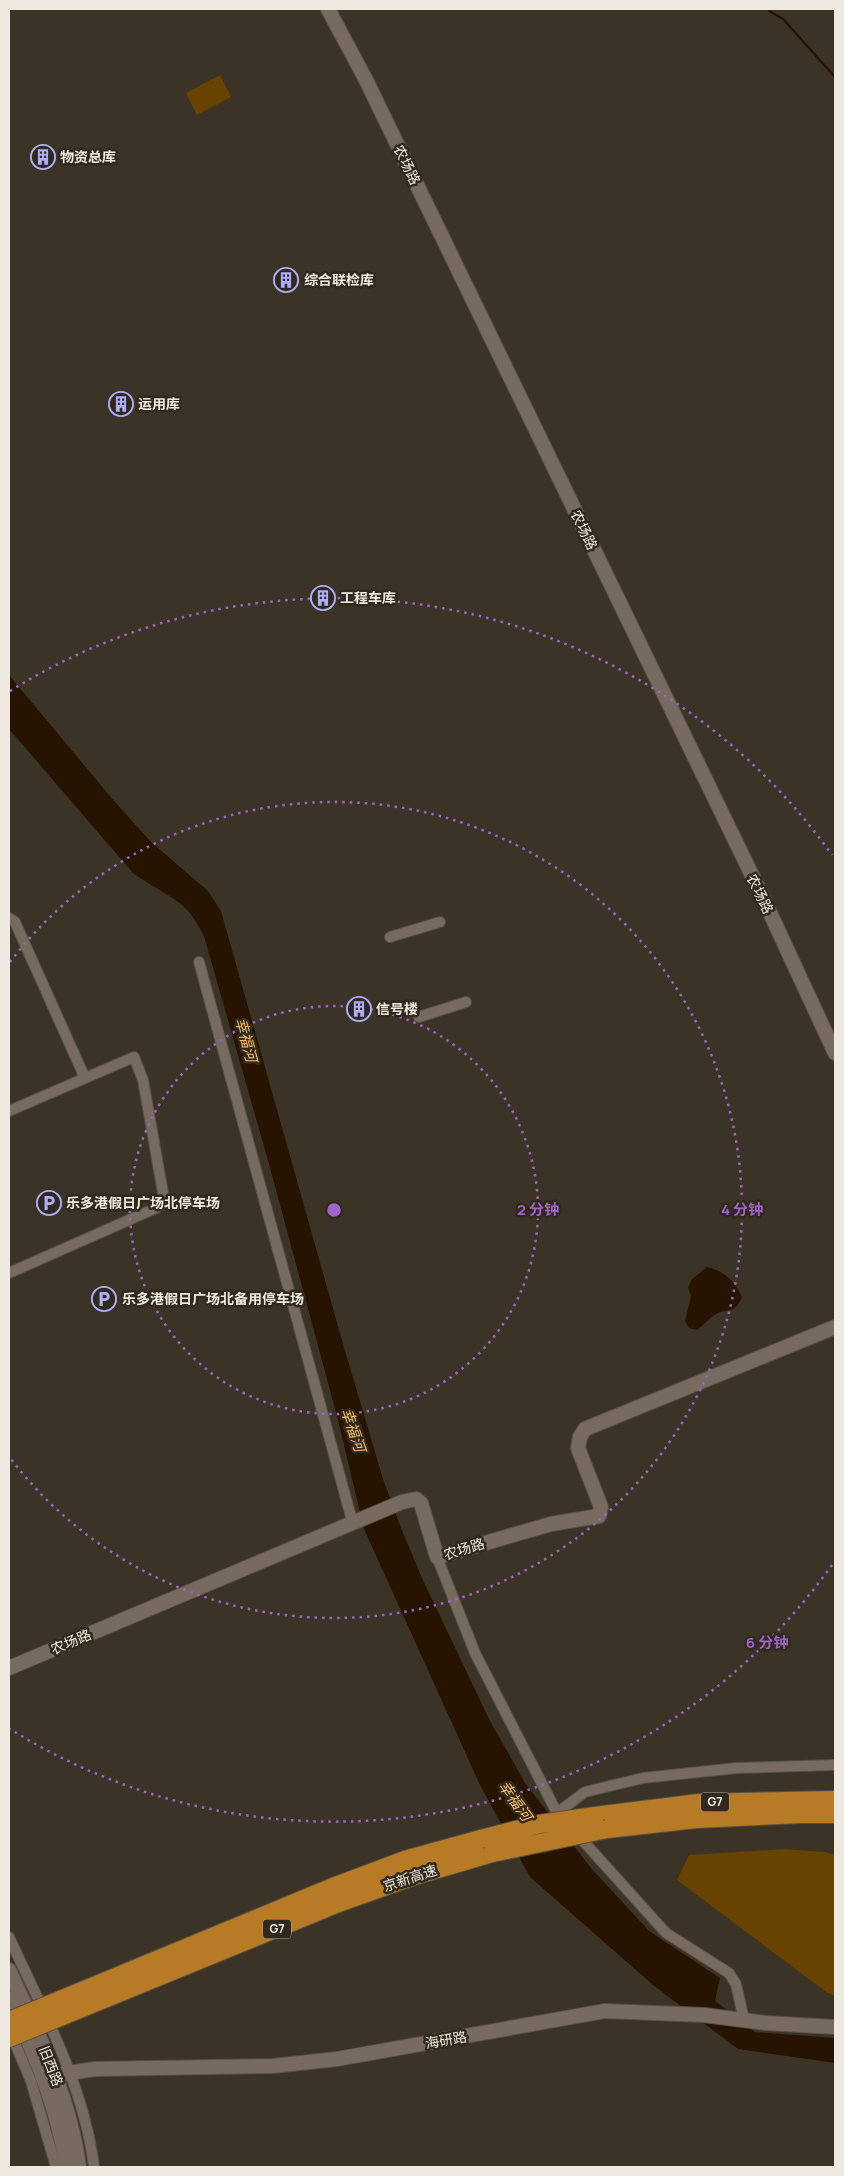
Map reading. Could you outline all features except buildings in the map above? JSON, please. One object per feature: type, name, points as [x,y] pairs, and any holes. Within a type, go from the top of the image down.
[{"type":"highway","name":"京新高速","points":[[9,2038],[63,2008],[333,1887],[405,1860],[540,1824],[595,1816],[699,1803],[835,1800]]},
{"type":"highway","points":[[801,1814],[835,1822]]},
{"type":"highway","name":"京新高速","points":[[9,2021],[63,2008],[341,1902],[414,1876],[492,1853],[607,1829],[696,1819],[835,1814]]},
{"type":"street","name":"农场路","points":[[328,9],[366,80],[607,576],[835,1053]]},
{"type":"street","points":[[9,918],[16,922],[85,1078]]},
{"type":"street","points":[[390,937],[440,922]]},
{"type":"street","points":[[199,962],[355,1523]]},
{"type":"street","points":[[419,1017],[466,1002]]},
{"type":"street","points":[[9,1112],[134,1057],[143,1080],[165,1204],[9,1273]]},
{"type":"street","name":"农场路","points":[[9,1668],[402,1502],[416,1499],[421,1504],[437,1557],[551,1524],[599,1516],[601,1507],[578,1448],[580,1437],[585,1429],[835,1326]]},
{"type":"street","points":[[437,1557],[475,1653],[557,1813],[666,1933],[729,1974],[736,1984],[739,2019]]},
{"type":"street","points":[[557,1813],[585,1792],[643,1778],[737,1768],[835,1764]]},
{"type":"street","points":[[9,1937],[62,2050],[88,2131],[94,2167]]},
{"type":"street","name":"旧西路","points":[[9,1970],[55,2075],[70,2124],[79,2167]]},
{"type":"street","name":"旧西路","points":[[9,1998],[36,2057],[56,2123],[66,2167]]},
{"type":"street","name":"海研路","points":[[55,2075],[95,2070],[272,2066],[336,2059],[606,2011],[704,2015],[766,2023],[835,2027]]},
{"type":"street","points":[[9,2029],[31,2081],[56,2167]]},
{"type":"shaded area","points":[[220,75],[231,97],[197,115],[186,93]]},
{"type":"shaded area","points":[[785,1849],[825,1852],[835,1855],[835,1996],[826,1992],[677,1880],[689,1855]]},
{"type":"water","name":"幸福河","points":[[9,675],[114,801],[151,842],[208,891],[221,911],[383,1479],[422,1578],[489,1719],[525,1783],[591,1868],[649,1931],[720,1978],[715,2001],[755,2032],[835,2038],[835,2063],[738,2049],[653,1985],[530,1877],[480,1785],[364,1529],[338,1420],[269,1164],[204,936],[183,906],[133,873],[9,729]]},
{"type":"water","points":[[707,1267],[719,1271],[728,1278],[736,1286],[742,1297],[737,1306],[711,1317],[697,1330],[689,1328],[685,1321],[691,1296],[688,1288],[692,1279]]},
{"type":"waterway","points":[[769,11],[783,19],[835,77]]},
{"type":"place","name":"物资总库","points":[[43,157]]},
{"type":"place","name":"综合联检库","points":[[286,280]]},
{"type":"place","name":"运用库","points":[[121,404]]},
{"type":"place","name":"工程车库","points":[[323,598]]},
{"type":"place","name":"信号楼","points":[[359,1009]]},
{"type":"place","name":"乐多港假日广场北停车场","points":[[49,1203]]},
{"type":"place","name":"乐多港假日广场北备用停车场","points":[[104,1299]]}]
